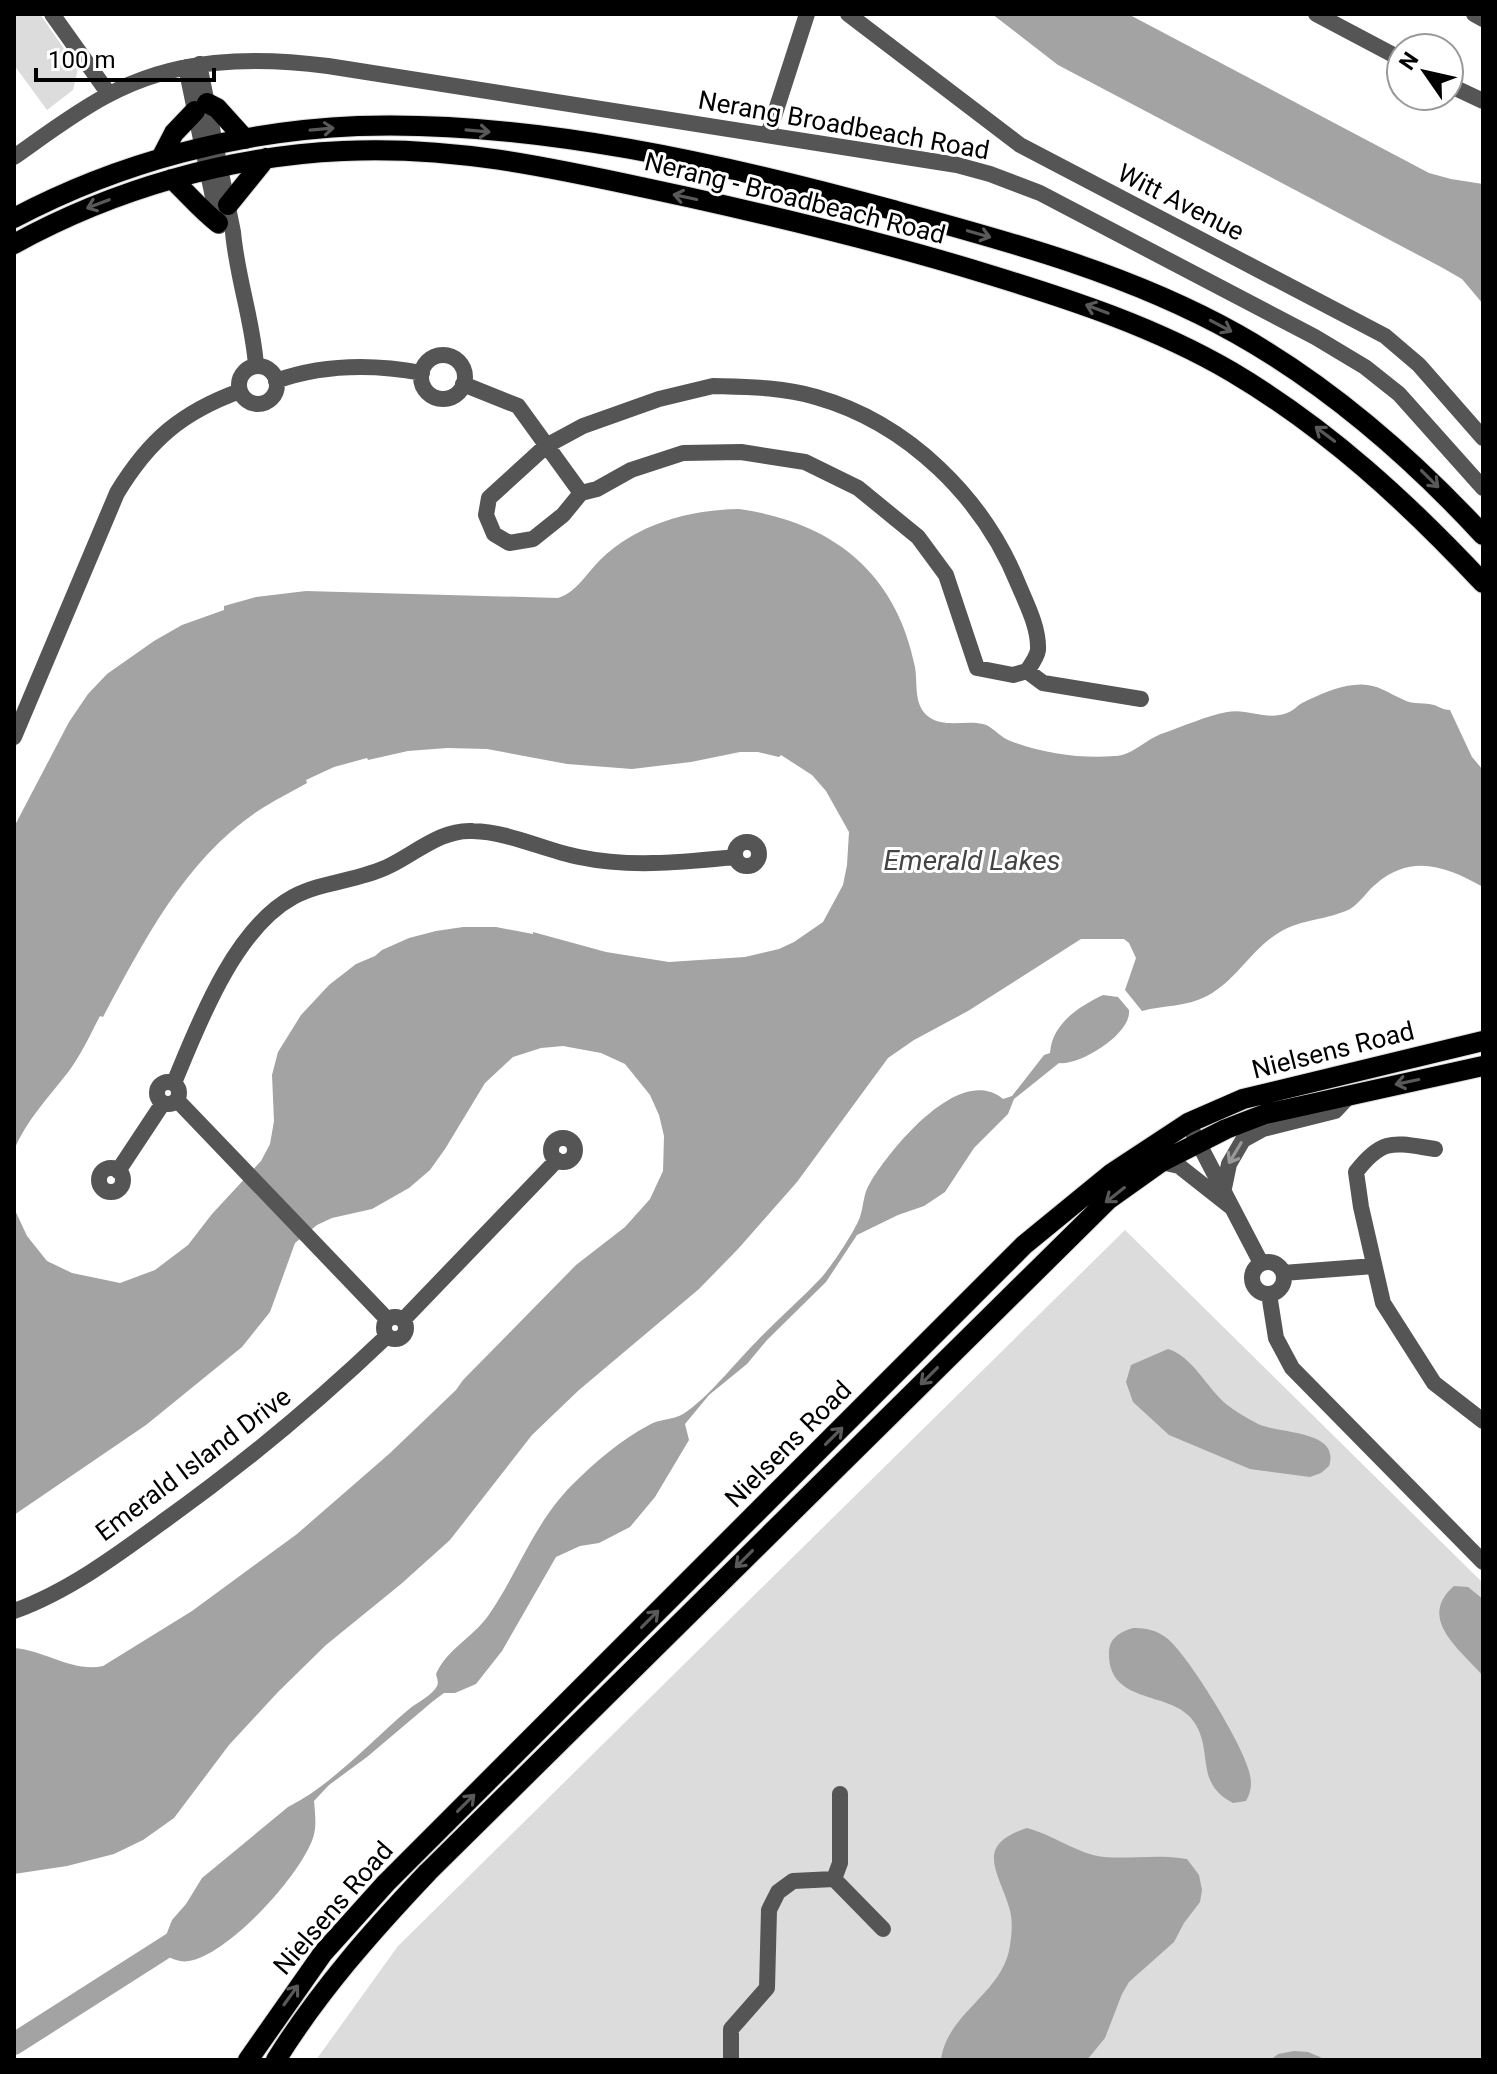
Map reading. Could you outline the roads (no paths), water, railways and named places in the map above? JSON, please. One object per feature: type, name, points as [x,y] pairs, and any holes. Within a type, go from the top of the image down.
[{"type":"main road","points":[[161,158],[174,133],[201,107],[217,108],[245,139]]},
{"type":"main road","name":"Nerang - Broadbeach Road","points":[[14,218],[90,183],[161,158],[245,139],[323,129],[400,126],[479,130],[661,156],[755,176],[855,199],[1036,251],[1166,299],[1238,335],[1336,398],[1383,436],[1483,535]]},
{"type":"main road","name":"Nerang - Broadbeach Road","points":[[14,244],[79,212],[172,179],[266,158],[340,151],[449,152],[521,161],[781,218],[936,259],[1084,304],[1192,351],[1272,397],[1343,448],[1400,498],[1483,583]]},
{"type":"main road","points":[[172,179],[201,210],[223,214],[266,158]]},
{"type":"main road","name":"Nielsens Road","points":[[248,2060],[313,1965],[376,1893],[1024,1245],[1112,1173],[1188,1123],[1243,1099],[1483,1041]]},
{"type":"main road","name":"Nielsens Road","points":[[276,2060],[345,1963],[428,1872],[1109,1199],[1161,1162],[1265,1114],[1483,1066]]},
{"type":"street","points":[[52,14],[109,94]]},
{"type":"street","points":[[768,135],[807,14]]},
{"type":"street","name":"Witt Avenue","points":[[848,14],[1020,145],[1385,336],[1419,365],[1483,438]]},
{"type":"street","points":[[1316,14],[1385,51]]},
{"type":"street","points":[[1474,14],[1483,19]]},
{"type":"street","name":"Nerang Broadbeach Road","points":[[14,157],[109,94],[192,65],[245,60],[299,62],[957,165],[1015,182],[1066,206],[1315,337],[1365,367],[1399,394],[1483,488]]},
{"type":"street","points":[[192,65],[247,310],[256,366]]},
{"type":"street","points":[[453,357],[463,369],[463,384],[453,396],[437,398],[425,388],[422,373],[430,359],[453,357]]},
{"type":"street","points":[[276,381],[319,369],[381,365],[422,373]]},
{"type":"street","points":[[256,366],[269,370],[276,381],[275,394],[262,403],[247,401],[240,391],[239,382],[243,374],[256,366]]},
{"type":"street","points":[[463,384],[518,406],[581,493]]},
{"type":"street","points":[[713,386],[767,387],[816,397],[867,417],[908,440],[971,500],[1009,561],[1032,617],[1038,652],[1027,671],[1013,675],[977,668],[946,575],[918,537],[858,488],[805,462],[741,452],[683,453],[631,470],[597,489],[581,493],[563,515],[533,539],[509,543],[494,534],[486,515],[489,498],[546,446],[583,426],[659,399],[713,386]]},
{"type":"street","points":[[14,737],[117,493],[139,458],[154,441],[187,415],[240,391]]},
{"type":"street","points":[[1027,671],[1043,683],[1141,699]]},
{"type":"street","points":[[118,1171],[171,1095],[209,999],[235,956],[264,920],[292,897],[389,866],[439,838],[469,830],[492,832],[535,847],[615,863],[653,864],[735,857]]},
{"type":"street","points":[[171,1095],[393,1325]]},
{"type":"street","points":[[1224,1188],[1229,1164],[1243,1140],[1263,1129],[1335,1111],[1350,1095]]},
{"type":"street","points":[[1188,1123],[1261,1263]]},
{"type":"street","points":[[1435,1149],[1390,1144],[1372,1152],[1356,1172],[1383,1303],[1434,1383],[1483,1421]]},
{"type":"street","name":"Emerald Island Drive","points":[[14,1611],[37,1603],[79,1578],[177,1512],[271,1440],[393,1325],[557,1160]]},
{"type":"street","points":[[1161,1162],[1179,1166],[1232,1208]]},
{"type":"street","points":[[1261,1263],[1274,1263],[1283,1273],[1279,1289],[1269,1294],[1258,1290],[1253,1284],[1254,1270],[1261,1263]]},
{"type":"street","points":[[1283,1273],[1374,1266]]},
{"type":"street","points":[[1269,1294],[1276,1338],[1292,1368],[1483,1562]]},
{"type":"street","points":[[834,1879],[840,1863],[840,1794]]},
{"type":"street","points":[[731,2060],[731,2029],[767,1988],[769,1910],[778,1892],[793,1881],[834,1879],[883,1929]]},
{"type":"water","points":[[992,14],[1128,14],[1429,173],[1483,184],[1483,304],[1462,279],[1058,65]]},
{"type":"water","name":"Emerald Lakes","points":[[739,509],[803,526],[830,539],[875,578],[906,633],[915,667],[920,707],[929,717],[941,722],[983,724],[1008,740],[1034,748],[1074,756],[1102,757],[1122,755],[1158,735],[1211,716],[1235,711],[1279,715],[1320,694],[1361,684],[1374,686],[1408,702],[1450,710],[1472,757],[1483,770],[1483,887],[1430,866],[1416,866],[1389,874],[1350,909],[1280,932],[1261,946],[1227,982],[1207,996],[1142,1011],[1125,990],[1136,958],[1129,943],[1124,939],[1081,939],[968,1011],[914,1040],[888,1058],[797,1182],[738,1249],[699,1289],[579,1390],[532,1435],[450,1540],[326,1645],[278,1692],[229,1745],[174,1818],[143,1840],[114,1854],[67,1866],[14,1874],[14,1648],[70,1664],[103,1666],[192,1611],[297,1534],[389,1454],[456,1390],[576,1265],[625,1227],[650,1199],[663,1171],[664,1136],[650,1095],[625,1064],[601,1053],[563,1046],[541,1048],[513,1057],[485,1083],[430,1170],[409,1188],[372,1209],[332,1218],[317,1225],[295,1243],[270,1312],[242,1347],[146,1425],[14,1515],[14,1208],[27,1236],[47,1261],[72,1273],[120,1283],[155,1270],[188,1245],[261,1161],[270,1144],[274,1121],[272,1075],[278,1052],[301,1015],[329,985],[356,964],[409,938],[463,927],[533,932],[606,952],[669,962],[745,957],[779,949],[823,922],[843,885],[849,832],[826,791],[812,775],[781,755],[758,752],[740,752],[632,769],[567,764],[487,749],[447,748],[408,751],[334,767],[306,780],[307,783],[258,811],[232,831],[187,878],[168,904],[74,1064],[32,1118],[14,1150],[14,827],[69,722],[88,694],[107,674],[154,641],[182,625],[224,610],[224,606],[256,597],[306,591],[558,598],[576,587],[615,548],[647,528],[701,512]]},
{"type":"water","points":[[1103,995],[1118,997],[1129,1010],[1122,1029],[1091,1054],[1068,1063],[1059,1063],[1014,1099],[1008,1114],[974,1148],[945,1192],[924,1206],[857,1235],[826,1282],[747,1364],[709,1395],[685,1424],[689,1440],[655,1497],[630,1527],[599,1543],[580,1546],[556,1557],[502,1651],[476,1684],[455,1693],[444,1693],[329,1785],[314,1801],[315,1829],[306,1854],[261,1912],[223,1945],[205,1956],[181,1961],[160,1951],[172,1920],[202,1878],[288,1807],[335,1775],[435,1689],[438,1683],[436,1674],[441,1665],[488,1616],[547,1515],[572,1485],[629,1437],[653,1423],[679,1416],[692,1407],[821,1278],[857,1223],[870,1183],[910,1132],[928,1114],[967,1092],[986,1091],[1003,1099],[1012,1096],[1044,1055],[1050,1053],[1061,1025],[1084,1005]]},
{"type":"water","points":[[1168,1349],[1185,1358],[1226,1404],[1242,1415],[1258,1424],[1306,1435],[1326,1446],[1330,1454],[1329,1466],[1310,1477],[1250,1469],[1169,1435],[1133,1402],[1126,1382],[1131,1365]]},
{"type":"water","points":[[1454,1586],[1468,1587],[1483,1599],[1483,1676],[1454,1645],[1441,1622],[1439,1610],[1443,1598]]},
{"type":"water","points":[[1133,1628],[1151,1630],[1168,1639],[1201,1681],[1226,1722],[1249,1771],[1251,1783],[1246,1801],[1233,1803],[1220,1795],[1213,1785],[1208,1775],[1202,1741],[1191,1718],[1168,1704],[1128,1689],[1118,1681],[1111,1669],[1109,1648],[1116,1636]]},
{"type":"water","points":[[1027,1828],[1104,1857],[1187,1859],[1199,1875],[1202,1890],[1200,1902],[1174,1942],[1129,1982],[1105,2038],[1087,2060],[941,2060],[945,2043],[953,2029],[987,1990],[1006,1962],[1012,1921],[996,1871],[995,1851],[1000,1842]]},
{"type":"water","points":[[1308,2052],[1327,2060],[1270,2060],[1278,2054]]},
{"type":"waterway","points":[[14,2044],[185,1935]]}]
